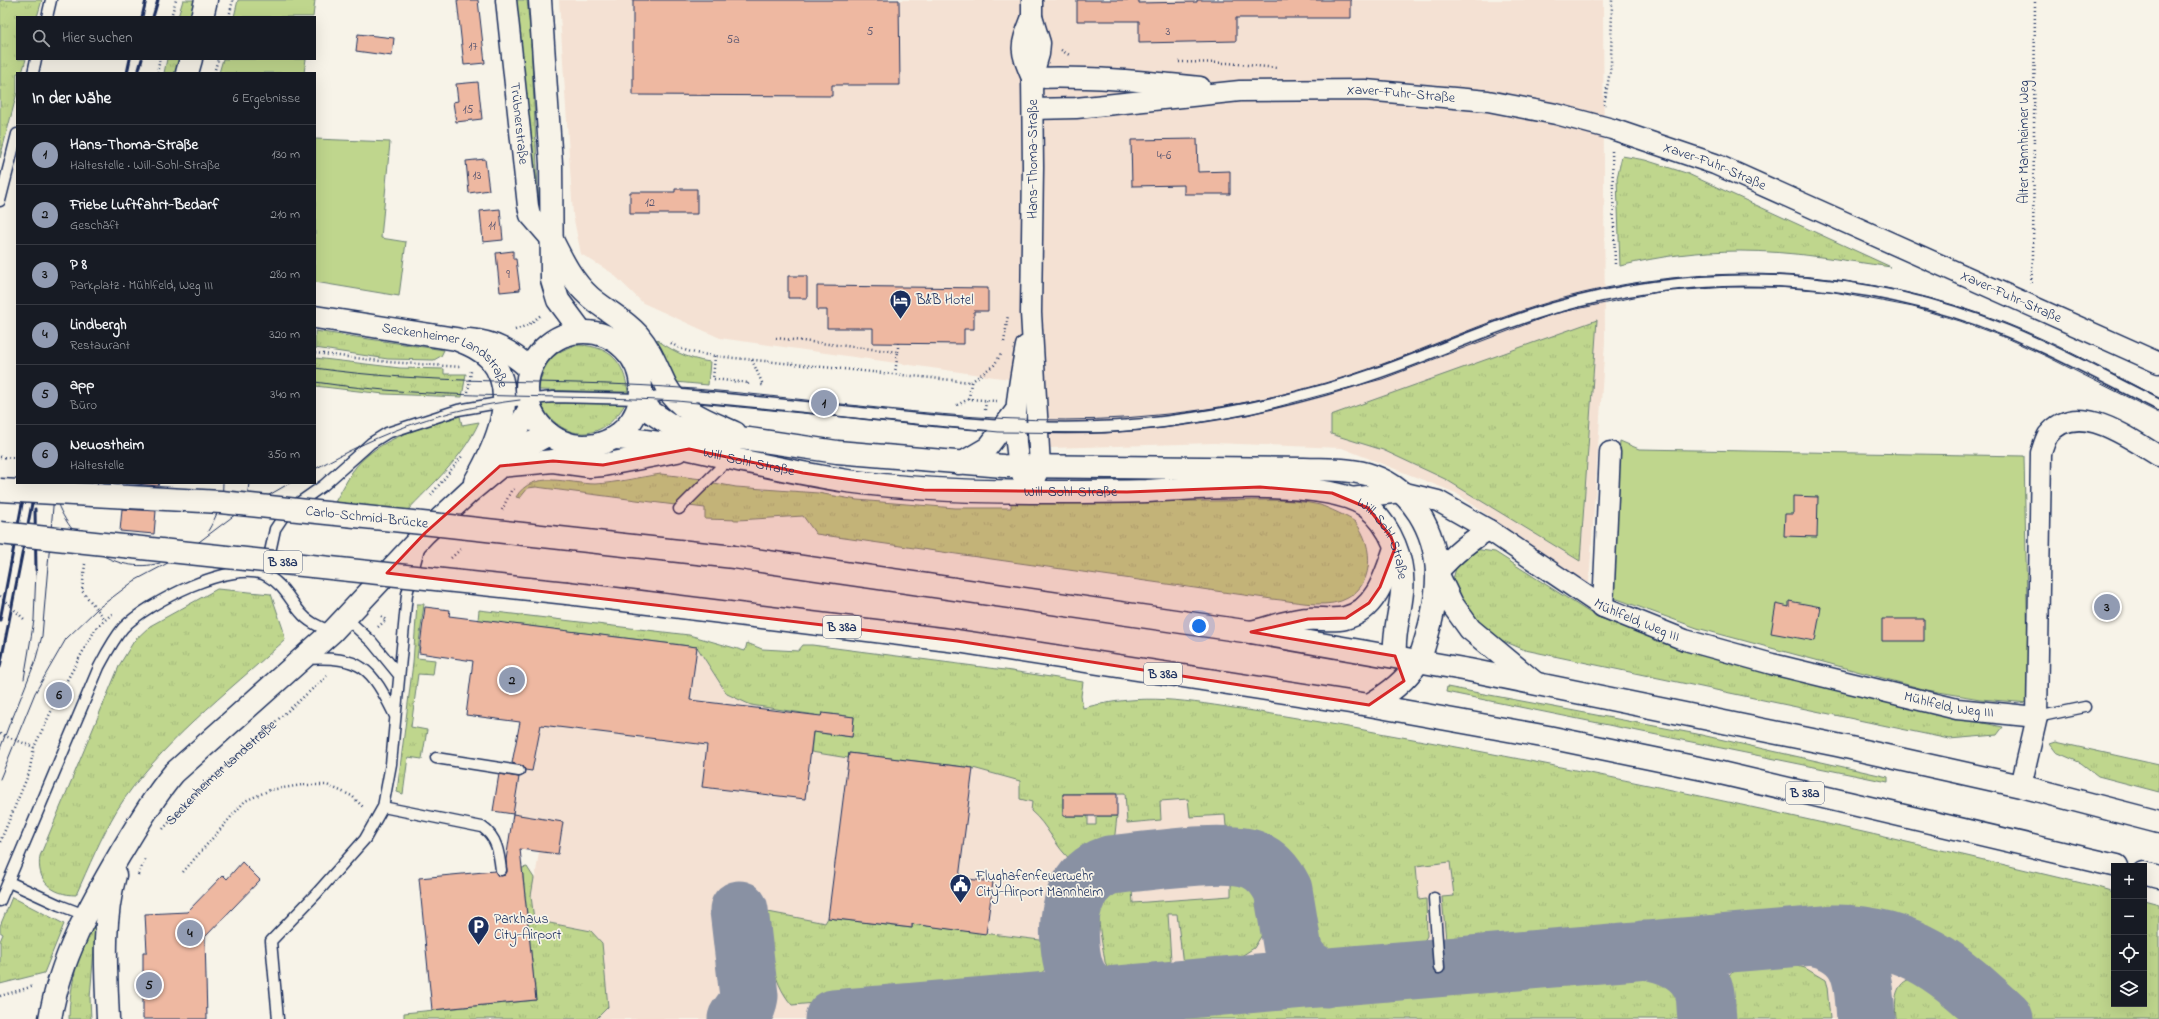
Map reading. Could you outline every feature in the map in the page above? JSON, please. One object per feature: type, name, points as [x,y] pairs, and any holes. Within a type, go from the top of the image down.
[{"type":"main road","points":[[202,16],[206,0]]},
{"type":"main road","points":[[540,0],[551,164],[550,238],[552,280],[558,300],[581,331]]},
{"type":"main road","points":[[187,72],[191,60]]},
{"type":"main road","points":[[550,238],[567,269],[579,286],[637,334],[648,348],[671,394],[686,409],[749,439]]},
{"type":"main road","name":"Seckenheimer Landstraße","points":[[316,318],[456,339],[477,348],[490,359],[502,382],[504,402],[498,430],[474,483]]},
{"type":"main road","name":"Seckenheimer Landstraße","points":[[581,331],[607,336],[627,351],[640,373],[641,399],[629,425],[615,438],[596,445],[576,446],[557,440],[538,422],[529,403],[527,382],[530,369],[536,357],[556,339],[581,331]]},
{"type":"main road","points":[[456,339],[482,341],[502,347],[518,357],[530,369]]},
{"type":"main road","name":"Will-Sohl-Straße","points":[[641,399],[651,412],[672,426],[706,436],[749,439],[837,452],[959,464],[1349,471],[1374,476],[1392,485],[1401,492],[1413,504],[1423,519],[1433,545],[1437,573]]},
{"type":"main road","name":"Seckenheimer Landstraße","points":[[50,1019],[60,978],[85,915],[146,810],[174,773],[189,758],[303,659],[339,625],[433,529],[512,439],[529,403]]},
{"type":"main road","name":"Seckenheimer Landstraße","points":[[474,483],[536,440],[549,434]]},
{"type":"main road","name":"Will-Sohl-Straße","points":[[615,438],[645,439],[730,458],[846,480],[924,490],[1127,492],[1260,487],[1307,490],[1351,498],[1368,508],[1378,517],[1391,537],[1395,548],[1401,567],[1402,592],[1394,639],[1395,656],[1404,681],[1426,715]]},
{"type":"main road","points":[[500,466],[553,461],[590,466],[603,465],[689,449]]},
{"type":"main road","name":"Carlo-Schmid-Brücke","points":[[0,490],[221,502],[433,529],[734,557],[1251,632],[1395,656],[1535,683],[1837,746],[2021,786],[2159,822]]},
{"type":"main road","name":"B 38a","points":[[0,533],[567,593],[957,641],[1369,705],[1555,739],[1708,770],[2111,865]]},
{"type":"main road","points":[[1251,632],[1308,619],[1346,618],[1358,611],[1369,603],[1380,587],[1395,548]]},
{"type":"main road","points":[[1369,705],[1388,694],[1404,681],[1419,661],[1426,639],[1437,573]]},
{"type":"main road","points":[[1437,573],[1452,604],[1470,629],[1535,683]]},
{"type":"main road","name":"Seckenheimer Landstraße","points":[[108,1019],[106,948],[108,912],[122,852]]},
{"type":"main road","points":[[2147,874],[2159,877]]},
{"type":"main road","points":[[85,915],[108,912]]},
{"type":"street","name":"Trübnerstraße","points":[[506,0],[528,206],[530,214],[550,238]]},
{"type":"street","name":"Hans-Thoma-Straße","points":[[1029,492],[1029,466],[1038,427],[1031,313],[1032,78],[1039,54],[1040,43],[1032,8]]},
{"type":"street","name":"Xaver-Fuhr-Straße","points":[[1032,78],[1078,76],[1114,78],[1240,91]]},
{"type":"street","name":"Xaver-Fuhr-Straße","points":[[1033,109],[1100,106],[1240,91],[1365,90],[1430,94],[1488,101],[1556,114],[1605,127],[1715,164],[2159,363]]},
{"type":"street","name":"Hans-Thoma-Straße","points":[[1029,466],[1012,421],[1031,313]]},
{"type":"street","points":[[2021,786],[2037,717],[2041,453],[2048,436],[2061,425],[2076,420],[2092,420],[2159,456]]},
{"type":"street","name":"Hans-Thoma-Straße","points":[[959,464],[988,447],[1012,421]]},
{"type":"street","points":[[1603,607],[1610,452]]},
{"type":"street","points":[[1351,498],[1401,492]]},
{"type":"street","name":"Mühlfeld, Weg III","points":[[1401,492],[1438,501],[1489,530],[1603,607],[1685,640],[1772,664],[1957,709],[2037,717]]},
{"type":"street","points":[[1437,573],[1454,554],[1472,539],[1489,530]]},
{"type":"lane","points":[[47,16],[51,0]]},
{"type":"lane","points":[[32,72],[36,60]]},
{"type":"lane","points":[[0,201],[16,138]]},
{"type":"lane","points":[[265,575],[275,529],[287,511],[324,485],[371,442],[387,433],[430,418],[466,408],[504,402],[529,403],[578,397],[641,399],[671,394],[1012,421],[1038,427],[1104,426],[1162,422],[1245,408],[1313,393],[1380,372],[1491,329],[1551,309],[1611,293],[1728,280],[1777,280],[1830,285],[1888,295],[1948,311],[2006,331],[2159,405]]},
{"type":"lane","points":[[679,509],[730,458]]},
{"type":"lane","points":[[278,1019],[270,941],[317,894],[365,839],[376,822],[383,807],[391,764],[407,594],[414,561],[433,529]]},
{"type":"lane","points":[[0,901],[10,882],[99,667],[113,642],[124,628],[167,598],[202,581],[233,572],[252,572],[265,575],[280,584],[302,614],[316,625],[339,625],[367,638],[399,675]]},
{"type":"lane","points":[[303,659],[333,658],[362,668],[373,677],[395,716]]},
{"type":"lane","points":[[2037,717],[2085,707]]},
{"type":"lane","points":[[436,758],[519,771]]},
{"type":"lane","points":[[383,807],[482,827],[490,833],[496,843],[501,870]]},
{"type":"lane","points":[[10,882],[59,905],[85,915]]},
{"type":"lane","points":[[1434,898],[1439,968]]},
{"type":"path","points":[[171,16],[176,0]]},
{"type":"path","points":[[229,16],[233,0]]},
{"type":"path","points":[[1612,0],[1611,65],[1605,127],[1615,264]]},
{"type":"path","name":"Alter Mannheimer Weg","points":[[2031,284],[2033,256],[2035,0]]},
{"type":"path","points":[[157,72],[160,60]]},
{"type":"path","points":[[214,72],[218,60]]},
{"type":"path","points":[[509,330],[528,325],[558,300]]},
{"type":"path","points":[[670,343],[676,347],[696,353],[971,382],[994,366],[1002,353],[1010,309]]},
{"type":"path","points":[[776,338],[898,352]]},
{"type":"path","points":[[895,373],[898,343]]},
{"type":"path","name":"Seckenheimer Landstraße","points":[[316,353],[388,362],[444,365],[472,369],[466,408]]},
{"type":"path","points":[[749,383],[763,385],[752,359]]},
{"type":"path","points":[[969,399],[971,382]]},
{"type":"path","points":[[954,405],[960,405],[969,399],[986,400]]},
{"type":"path","points":[[429,497],[454,468],[467,449]]},
{"type":"path","points":[[0,457],[16,458]]},
{"type":"path","points":[[0,596],[25,620]]},
{"type":"path","points":[[362,600],[386,620],[367,638]]},
{"type":"path","name":"Seckenheimer Landstraße","points":[[160,832],[202,787],[264,733],[342,660]]},
{"type":"path","points":[[0,734],[34,747],[29,773],[0,842]]},
{"type":"path","points":[[183,872],[245,802],[270,790],[302,785],[327,785],[352,796],[372,815],[376,822]]},
{"type":"path","points":[[137,876],[149,850]]},
{"type":"path","points":[[0,996],[36,985]]},
{"type":"highlighted area","points":[[689,449],[803,473],[924,490],[1127,492],[1260,487],[1332,493],[1368,508],[1391,537],[1395,548],[1380,587],[1369,603],[1346,618],[1308,619],[1251,632],[1395,656],[1404,681],[1369,705],[957,641],[387,573],[425,533],[500,466],[553,461],[603,465]]},
{"type":"shaded area","points":[[559,0],[1603,0],[1605,342],[1589,584],[1531,546],[1456,493],[1342,448],[1214,443],[1050,448],[1045,384],[720,338],[643,303],[612,273],[581,254],[573,215]]},
{"type":"shaded area","points":[[553,629],[697,647],[712,668],[822,713],[1777,847],[2111,1003],[2111,1007],[2147,1007],[2159,1019],[404,1019],[404,1013],[536,1000],[522,868],[527,867],[535,878],[539,852],[508,846],[513,814],[493,811],[499,770],[511,768],[517,736],[538,740]]},
{"type":"green space","points":[[0,0],[42,0],[37,16],[16,16],[16,60],[26,60],[22,72],[16,72],[16,97],[0,158]]},
{"type":"green space","points":[[183,0],[195,0],[190,16],[178,16]]},
{"type":"green space","points":[[238,0],[315,0],[313,16],[234,16]]},
{"type":"green space","points":[[515,0],[527,0],[531,39],[539,211],[537,210]]},
{"type":"green space","points":[[167,60],[179,60],[175,72],[164,72]]},
{"type":"green space","points":[[223,60],[306,60],[304,72],[219,72]]},
{"type":"green space","points":[[316,139],[390,142],[381,238],[406,242],[399,296],[316,282]]},
{"type":"green space","points":[[1622,156],[1645,160],[1686,173],[1891,267],[1797,254],[1759,251],[1710,252],[1680,255],[1650,259],[1620,266],[1617,178]]},
{"type":"green space","points":[[1597,320],[1580,561],[1445,479],[1383,450],[1331,434],[1331,415]]},
{"type":"green space","points":[[316,331],[444,350],[441,356],[434,360],[388,359],[316,348]]},
{"type":"green space","points":[[650,335],[678,353],[701,361],[710,362],[708,385],[675,382]]},
{"type":"green space","points":[[580,345],[600,349],[614,358],[623,372],[628,392],[539,390],[540,381],[550,360],[563,350]]},
{"type":"green space","points":[[316,358],[400,368],[444,369],[444,374],[466,374],[462,397],[384,394],[316,386]]},
{"type":"green space","points":[[540,403],[625,404],[616,417],[605,426],[594,431],[582,433],[570,431],[559,426],[549,416]]},
{"type":"green space","points":[[460,416],[462,425],[479,422],[456,459],[406,512],[335,502],[352,472],[362,460],[374,450],[401,435]]},
{"type":"green space","points":[[1620,441],[1639,449],[2024,456],[2029,703],[1980,699],[1927,690],[1697,628],[1609,596]]},
{"type":"green space","points":[[661,474],[702,479],[675,505],[536,487],[528,488],[520,498],[516,497],[523,488],[532,483],[541,481],[552,480],[595,484]]},
{"type":"green space","points":[[714,483],[736,487],[818,493],[857,500],[955,508],[1011,508],[1011,499],[1061,501],[1293,501],[1320,505],[1353,520],[1362,532],[1366,543],[1368,566],[1366,577],[1360,587],[1352,595],[1341,601],[1325,604],[1298,602],[816,534],[803,516],[738,520],[705,519],[705,508],[689,506]]},
{"type":"green space","points":[[1474,549],[1495,552],[1595,616],[1687,650],[1953,717],[2003,727],[1997,735],[1949,739],[1525,650],[1489,635],[1458,596],[1453,579],[1458,561]]},
{"type":"green space","points":[[217,589],[271,594],[283,629],[285,640],[195,720],[152,764],[133,786],[117,810],[95,852],[76,895],[67,894],[53,889],[43,879],[39,865],[40,856],[120,664],[134,641],[150,626]]},
{"type":"green space","points":[[417,604],[424,604],[417,658],[435,660],[433,675],[418,674],[411,727],[427,730],[422,759],[408,757],[403,794],[397,792],[413,663]]},
{"type":"green space","points":[[479,610],[689,635],[745,651],[747,643],[762,649],[798,651],[803,645],[812,645],[1005,670],[1083,682],[1081,696],[1083,708],[1126,700],[1146,699],[1185,701],[1316,721],[1474,750],[1652,786],[1829,824],[2094,886],[2111,891],[2111,1007],[2147,1007],[2147,901],[2159,904],[2159,1019],[2027,1019],[2003,995],[1933,938],[1911,926],[1884,919],[1864,916],[1447,951],[1442,897],[1454,896],[1450,862],[1416,866],[1419,900],[1426,899],[1427,936],[1423,943],[1409,954],[1343,959],[1330,956],[1309,941],[1303,930],[1297,892],[1286,867],[1259,843],[1227,837],[1225,815],[1190,817],[1188,799],[1160,801],[1161,820],[1127,823],[1125,793],[1063,794],[1063,816],[1088,816],[1088,825],[1096,825],[1096,816],[1117,816],[1115,834],[1111,849],[1091,853],[1080,860],[1072,861],[1031,811],[1032,802],[1020,799],[1020,781],[973,768],[849,753],[848,758],[811,752],[815,715],[751,705],[727,694],[697,647],[478,620]],"holes":[[[822,713],[854,717],[852,737],[819,733]]]},
{"type":"green space","points":[[1447,687],[1697,734],[1888,777],[1888,782],[1446,692]]},
{"type":"green space","points":[[2056,742],[2159,765],[2159,792],[2098,776],[2081,763],[2056,752],[2050,744]]},
{"type":"green space","points":[[919,866],[927,926],[1048,941],[1051,963],[1035,980],[1026,985],[792,1005],[779,984],[775,973],[763,911],[825,923],[828,918],[912,928]]},
{"type":"green space","points":[[527,867],[534,878],[531,896],[534,920],[591,931],[602,943],[608,1007],[596,1019],[404,1019],[404,1013],[536,1000],[522,868]]},
{"type":"green space","points":[[1231,882],[1244,883],[1255,889],[1263,906],[1267,921],[1263,933],[1254,948],[1243,955],[1228,960],[1214,969],[1188,974],[1184,970],[1183,965],[1177,914],[1168,914],[1171,960],[1166,970],[1158,977],[1121,979],[1108,968],[1105,962],[1099,925],[1099,914],[1107,897],[1117,892],[1132,890],[1133,903],[1231,896]]},
{"type":"green space","points":[[12,897],[64,924],[44,973],[0,984],[0,941],[3,934],[0,932],[0,926]]},
{"type":"green space","points":[[96,924],[90,998],[91,1019],[69,1019],[69,1007],[78,960],[89,926]]},
{"type":"green space","points":[[1779,961],[1805,968],[1825,980],[1830,1019],[1724,1019],[1722,993],[1723,984],[1726,978],[1731,973],[1747,966],[1764,962]]},
{"type":"green space","points":[[1595,970],[1663,978],[1675,991],[1689,1019],[1018,1019]]},
{"type":"green space","points":[[1910,979],[1929,982],[1938,986],[1977,1019],[1896,1019],[1896,996],[1898,990],[1904,982]]},
{"type":"building","points":[[457,0],[478,0],[485,63],[464,65]]},
{"type":"building","points":[[633,0],[899,0],[900,85],[832,85],[832,96],[633,95]]},
{"type":"building","points":[[1077,0],[1139,0],[1139,3],[1197,2],[1197,0],[1351,0],[1351,18],[1236,18],[1236,41],[1139,43],[1139,21],[1077,21]]},
{"type":"building","points":[[358,34],[394,38],[392,56],[356,51]]},
{"type":"building","points":[[478,82],[482,119],[456,122],[453,102],[458,101],[456,84]]},
{"type":"building","points":[[1197,139],[1198,172],[1230,171],[1230,194],[1184,194],[1184,185],[1132,186],[1131,140]]},
{"type":"building","points":[[485,159],[489,190],[469,193],[466,161]]},
{"type":"building","points":[[675,189],[697,189],[697,214],[630,214],[630,192],[675,192]]},
{"type":"building","points":[[500,209],[503,240],[483,242],[480,211]]},
{"type":"building","points":[[513,251],[513,259],[516,259],[520,290],[500,292],[496,253]]},
{"type":"building","points":[[788,276],[807,276],[807,298],[788,298]]},
{"type":"building","name":"B&B Hotel","points":[[817,286],[988,288],[988,311],[974,311],[974,329],[964,329],[964,344],[873,343],[873,328],[827,328],[827,310],[817,310]]},
{"type":"building","points":[[136,484],[159,484],[158,486]]},
{"type":"building","points":[[1793,496],[1818,497],[1817,537],[1784,536],[1785,514],[1793,514]]},
{"type":"building","points":[[122,509],[156,511],[154,534],[120,531]]},
{"type":"building","points":[[1789,601],[1821,607],[1815,641],[1771,633],[1776,604],[1789,607]]},
{"type":"building","points":[[425,607],[450,610],[449,616],[697,647],[690,700],[821,716],[822,713],[854,717],[852,737],[813,732],[805,799],[702,787],[707,745],[541,725],[532,771],[525,770],[523,766],[512,763],[520,722],[466,715],[473,661],[419,653]]},
{"type":"building","points":[[1882,619],[1924,619],[1924,641],[1882,641]]},
{"type":"building","points":[[849,753],[973,768],[959,878],[993,882],[986,934],[912,924],[912,928],[828,918]]},
{"type":"building","points":[[499,774],[519,777],[513,814],[493,811]]},
{"type":"building","points":[[1063,794],[1117,794],[1117,816],[1063,816]]},
{"type":"building","name":"Parkhaus City-Airport","points":[[513,814],[563,822],[558,854],[520,849],[536,1000],[432,1010],[419,878],[495,871],[498,876],[505,875],[507,872],[506,860]]},
{"type":"building","points":[[242,862],[260,880],[205,937],[207,1019],[143,1019],[143,952],[147,952],[145,914],[187,912],[223,875],[227,879]]},
{"type":"taxiway","points":[[1104,996],[1095,993],[1082,984],[1072,962],[1069,933],[1075,897],[1088,878],[1110,865],[1184,857],[1225,855],[1254,860],[1263,865],[1275,877],[1283,890],[1293,950],[1296,956],[1302,965],[1310,971],[1326,978]]},
{"type":"taxiway","points":[[737,1019],[747,1005],[749,996],[739,910]]},
{"type":"taxiway","points":[[834,1019],[1836,934],[1863,936],[1887,941],[1909,948],[1929,958],[1966,985],[2004,1019]]},
{"type":"taxiway","points":[[1811,936],[1828,940],[1841,947],[1850,955],[1861,976],[1866,1019]]},
{"type":"taxiway","points":[[1643,950],[1663,954],[1681,962],[1696,975],[1705,994],[1707,1019]]},
{"type":"tram line","points":[[316,368],[402,377],[666,387],[973,417],[1035,420],[1096,419],[1158,415],[1214,408],[1270,397],[1326,383],[1380,365],[1479,326],[1540,305],[1597,290],[1656,280],[1715,275],[1774,275],[1833,279],[1892,289],[1949,304],[2005,323],[2044,340],[2159,398]]},
{"type":"tram line","points":[[316,382],[405,392],[677,401],[999,432],[1105,433],[1163,428],[1247,415],[1382,379],[1553,314],[1658,292],[1728,287],[1777,287],[1829,291],[1913,307],[1960,321],[2004,337],[2046,356],[2159,413]]},
{"type":"tram line","points":[[316,468],[365,443],[414,424],[465,409],[520,400]]},
{"type":"tram line","points":[[11,722],[35,662],[42,636],[55,484]]},
{"type":"tram line","points":[[208,531],[219,508],[223,484]]},
{"type":"tram line","points":[[236,514],[248,491],[249,484]]},
{"type":"tram line","points":[[0,779],[35,693],[66,639],[97,609],[134,581],[179,557],[236,514],[288,484]]},
{"type":"tram line","points":[[55,496],[61,512],[70,527],[95,551],[110,559],[126,564],[143,566],[160,563]]},
{"type":"tram line","points":[[24,679],[34,620],[36,570]]},
{"type":"tram line","points":[[0,749],[12,717]]},
{"type":"railway","points":[[142,16],[146,0]]},
{"type":"railway","points":[[153,16],[158,0]]},
{"type":"railway","points":[[127,72],[130,60]]},
{"type":"railway","points":[[138,72],[142,60]]},
{"type":"railway","points":[[0,620],[26,484]]},
{"type":"railway","points":[[0,667],[36,484]]},
{"type":"railway","points":[[35,509],[36,570]]},
{"type":"place","name":"B&B Hotel","points":[[900,320]]},
{"type":"place","name":"Hans-Thoma-Straße","points":[[824,403]]},
{"type":"place","name":"P 8","points":[[2107,607]]},
{"type":"place","name":"Friebe Luftfahrt-Bedarf","points":[[512,680]]},
{"type":"place","name":"Neuostheim","points":[[59,695]]},
{"type":"place","name":"Flughafenfeuerwehr City-Airport Mannheim","points":[[960,904]]},
{"type":"place","name":"Lindbergh","points":[[190,933]]},
{"type":"place","name":"Parkhaus City-Airport","points":[[478,946]]},
{"type":"place","name":"app","points":[[149,985]]}]
